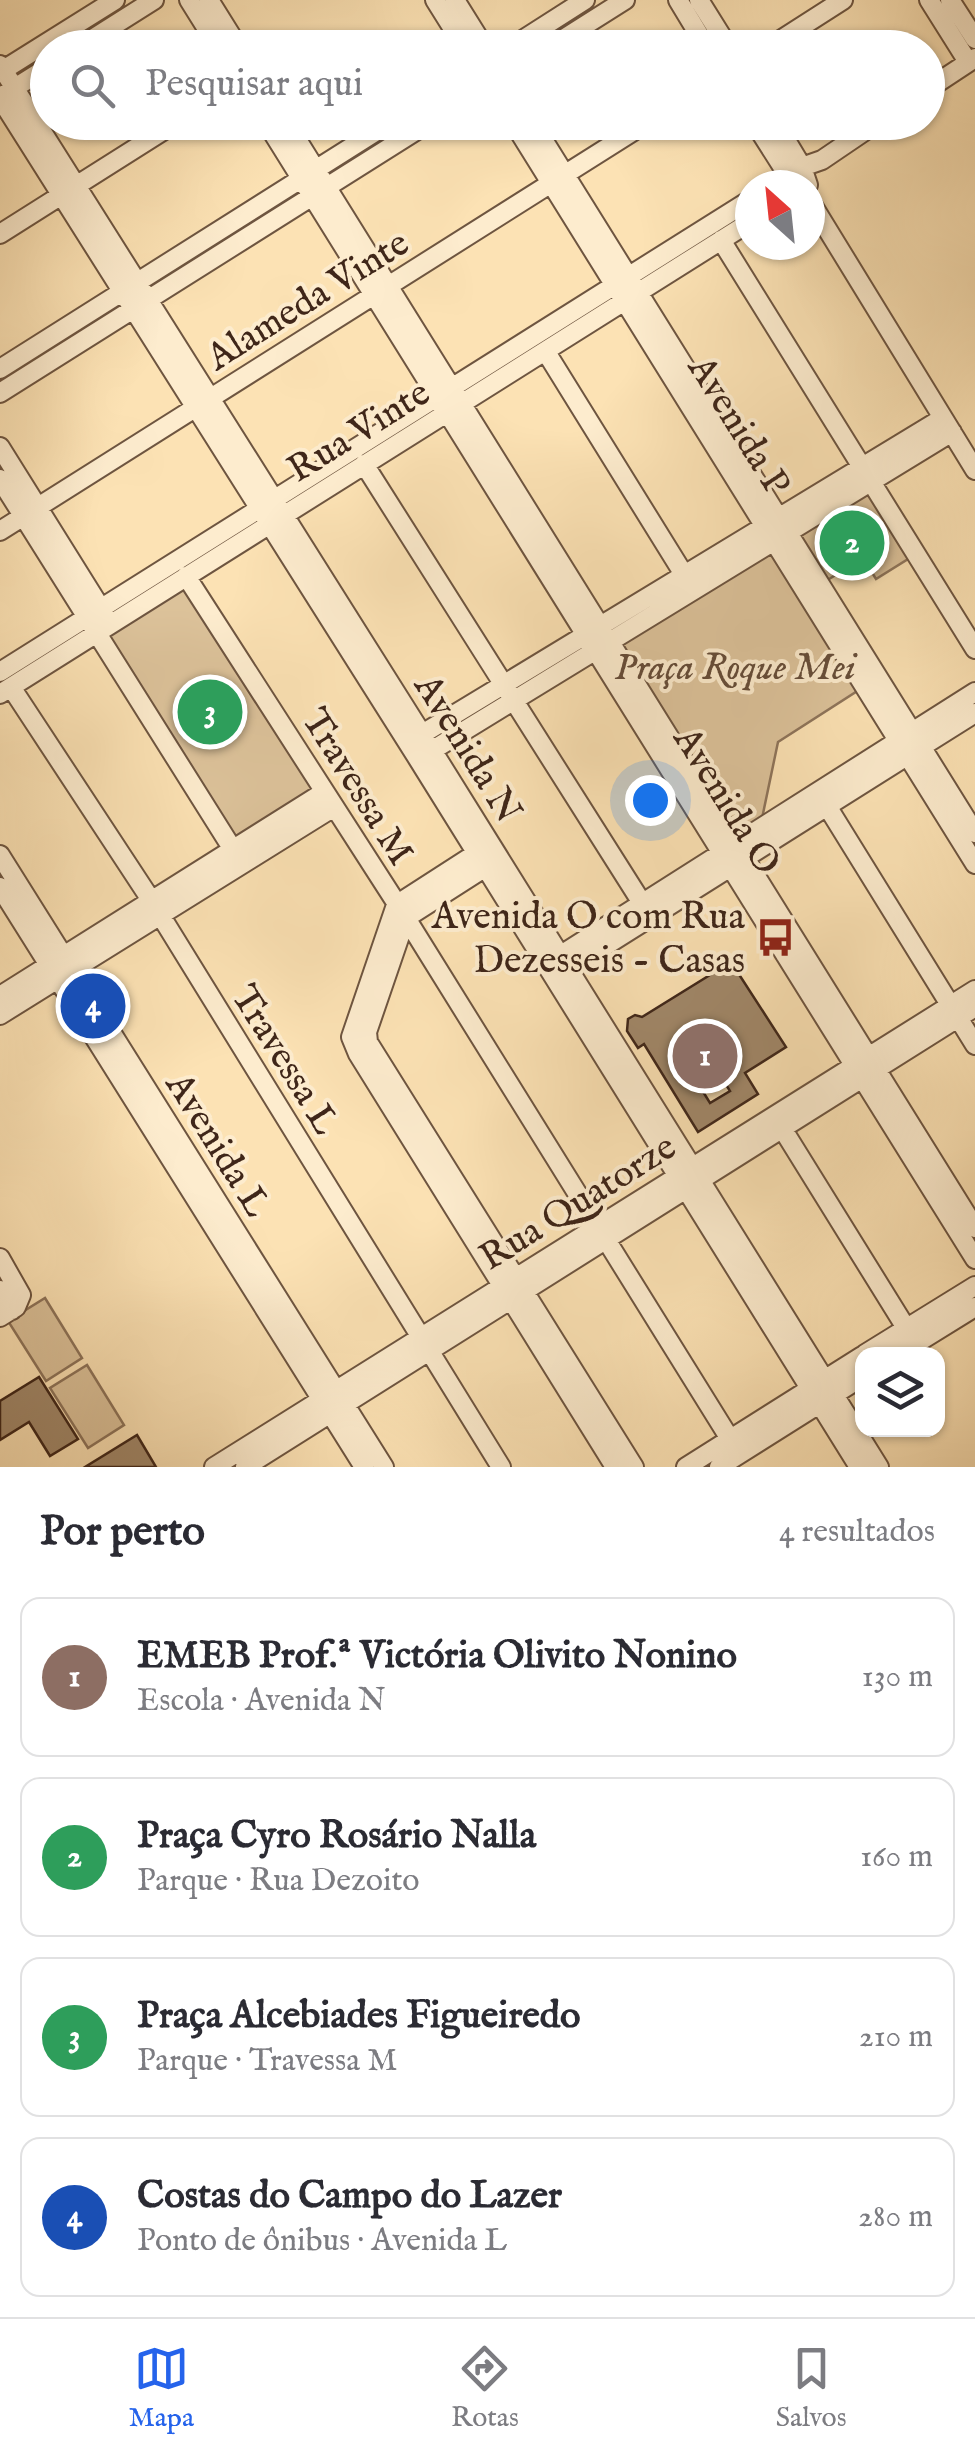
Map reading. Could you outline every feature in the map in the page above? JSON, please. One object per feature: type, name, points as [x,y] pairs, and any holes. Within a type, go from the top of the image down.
[{"type":"street","points":[[65,30],[115,0]]},
{"type":"street","points":[[106,30],[154,0]]},
{"type":"street","points":[[189,0],[208,30]]},
{"type":"street","points":[[209,0],[228,30]]},
{"type":"street","points":[[436,0],[454,30]]},
{"type":"street","points":[[455,0],[474,30]]},
{"type":"street","points":[[538,30],[585,0]]},
{"type":"street","points":[[578,30],[625,0]]},
{"type":"street","points":[[678,0],[697,30]]},
{"type":"street","points":[[699,0],[718,30]]},
{"type":"street","points":[[796,30],[843,0]]},
{"type":"street","points":[[929,0],[972,60],[945,78]]},
{"type":"street","points":[[950,0],[975,39]]},
{"type":"street","points":[[1,69],[30,51]]},
{"type":"street","name":"Avenida N","points":[[1,69],[5,94],[30,132]]},
{"type":"street","points":[[5,94],[30,78]]},
{"type":"street","name":"Avenida N","points":[[35,140],[822,1392],[879,1467]]},
{"type":"street","points":[[0,234],[149,140]]},
{"type":"street","name":"Avenida O","points":[[281,140],[320,192],[866,1067],[975,1228]]},
{"type":"street","name":"Avenida O","points":[[294,140],[309,175]]},
{"type":"street","points":[[0,370],[363,140]]},
{"type":"street","points":[[0,393],[402,140]]},
{"type":"street","name":"Avenida P","points":[[527,140],[558,179],[728,450],[909,744],[975,864]]},
{"type":"street","name":"Avenida P","points":[[540,140],[558,179]]},
{"type":"street","name":"Alameda Vinte","points":[[0,531],[620,140]]},
{"type":"street","points":[[767,140],[789,170]]},
{"type":"street","points":[[782,140],[794,170]]},
{"type":"street","points":[[812,170],[851,140]]},
{"type":"street","name":"Rua Vinte","points":[[99,620],[186,576],[271,512],[364,464],[451,400],[546,352],[735,211]]},
{"type":"street","points":[[825,226],[975,470]]},
{"type":"street","name":"Rua Vinte","points":[[4,684],[99,620],[627,289],[735,231]]},
{"type":"street","points":[[721,240],[975,649]]},
{"type":"street","points":[[546,352],[689,582]]},
{"type":"street","points":[[420,747],[947,425]]},
{"type":"street","points":[[0,447],[31,512],[238,856]]},
{"type":"street","points":[[364,464],[642,904]]},
{"type":"street","points":[[0,479],[31,512]]},
{"type":"street","name":"Travessa M","points":[[186,576],[730,1440]]},
{"type":"street","name":"Travessa L","points":[[4,684],[155,908],[501,1467]]},
{"type":"street","points":[[558,967],[642,904],[827,806],[975,692]]},
{"type":"street","points":[[558,967],[909,744],[975,713]]},
{"type":"street","name":"Avenida P","points":[[909,744],[975,833]]},
{"type":"street","points":[[0,1015],[60,968],[329,800]]},
{"type":"street","points":[[827,806],[975,1045]]},
{"type":"street","name":"Avenida L","points":[[0,855],[60,968],[333,1402],[384,1467]]},
{"type":"street","points":[[488,855],[401,912],[352,1030],[513,1288],[634,1467]]},
{"type":"street","name":"Avenida L","points":[[0,888],[60,968]]},
{"type":"street","points":[[0,996],[60,968]]},
{"type":"street","name":"Rua Quatorze","points":[[245,1467],[333,1402],[954,1012],[975,990]]},
{"type":"street","name":"Rua Quatorze","points":[[954,1012],[975,1008]]},
{"type":"street","name":"Avenida O","points":[[866,1067],[975,1259]]},
{"type":"street","points":[[779,1122],[912,1336]]},
{"type":"street","points":[[0,1258],[8,1298]]},
{"type":"street","points":[[903,1347],[975,1286]]},
{"type":"street","points":[[513,1288],[615,1467]]},
{"type":"street","points":[[884,1347],[975,1307]]},
{"type":"street","points":[[718,1467],[822,1392],[855,1363]]},
{"type":"street","points":[[686,1467],[822,1392],[855,1380]]},
{"type":"street","name":"Avenida N","points":[[822,1392],[859,1467]]},
{"type":"street","name":"Rua Quatorze","points":[[214,1467],[333,1402]]},
{"type":"street","name":"Avenida L","points":[[333,1402],[364,1467]]},
{"type":"green space","points":[[871,481],[916,554],[876,579],[863,558],[821,584],[789,531]]},
{"type":"green space","name":"Praça Roque Mei","points":[[773,541],[865,686],[778,742],[760,828],[737,844],[610,641]]},
{"type":"green space","points":[[186,576],[324,792],[233,848],[97,633]]},
{"type":"green space","points":[[45,1298],[82,1358],[46,1381],[8,1321]]},
{"type":"green space","points":[[87,1365],[124,1425],[88,1448],[50,1388]]},
{"type":"building","points":[[731,962],[786,1047],[745,1073],[758,1094],[698,1132],[644,1044],[638,1048],[627,1031],[628,1019],[642,1017]],"holes":[[[701,1044],[730,1091],[710,1103],[681,1056]]]},
{"type":"building","points":[[39,1377],[78,1439],[50,1456],[29,1422],[0,1440],[0,1401]]},
{"type":"building","points":[[137,1435],[156,1467],[85,1467]]},
{"type":"place","name":"Praça Cyro Rosário Nalla","points":[[852,543]]},
{"type":"place","name":"Praça Alcebiades Figueiredo","points":[[210,712]]},
{"type":"place","name":"Avenida O com Rua Dezesseis - Casas","points":[[775,937]]},
{"type":"place","name":"Costas do Campo do Lazer","points":[[93,1006]]},
{"type":"place","name":"EMEB Prof.ª Victória Olivito Nonino","points":[[705,1056]]}]
